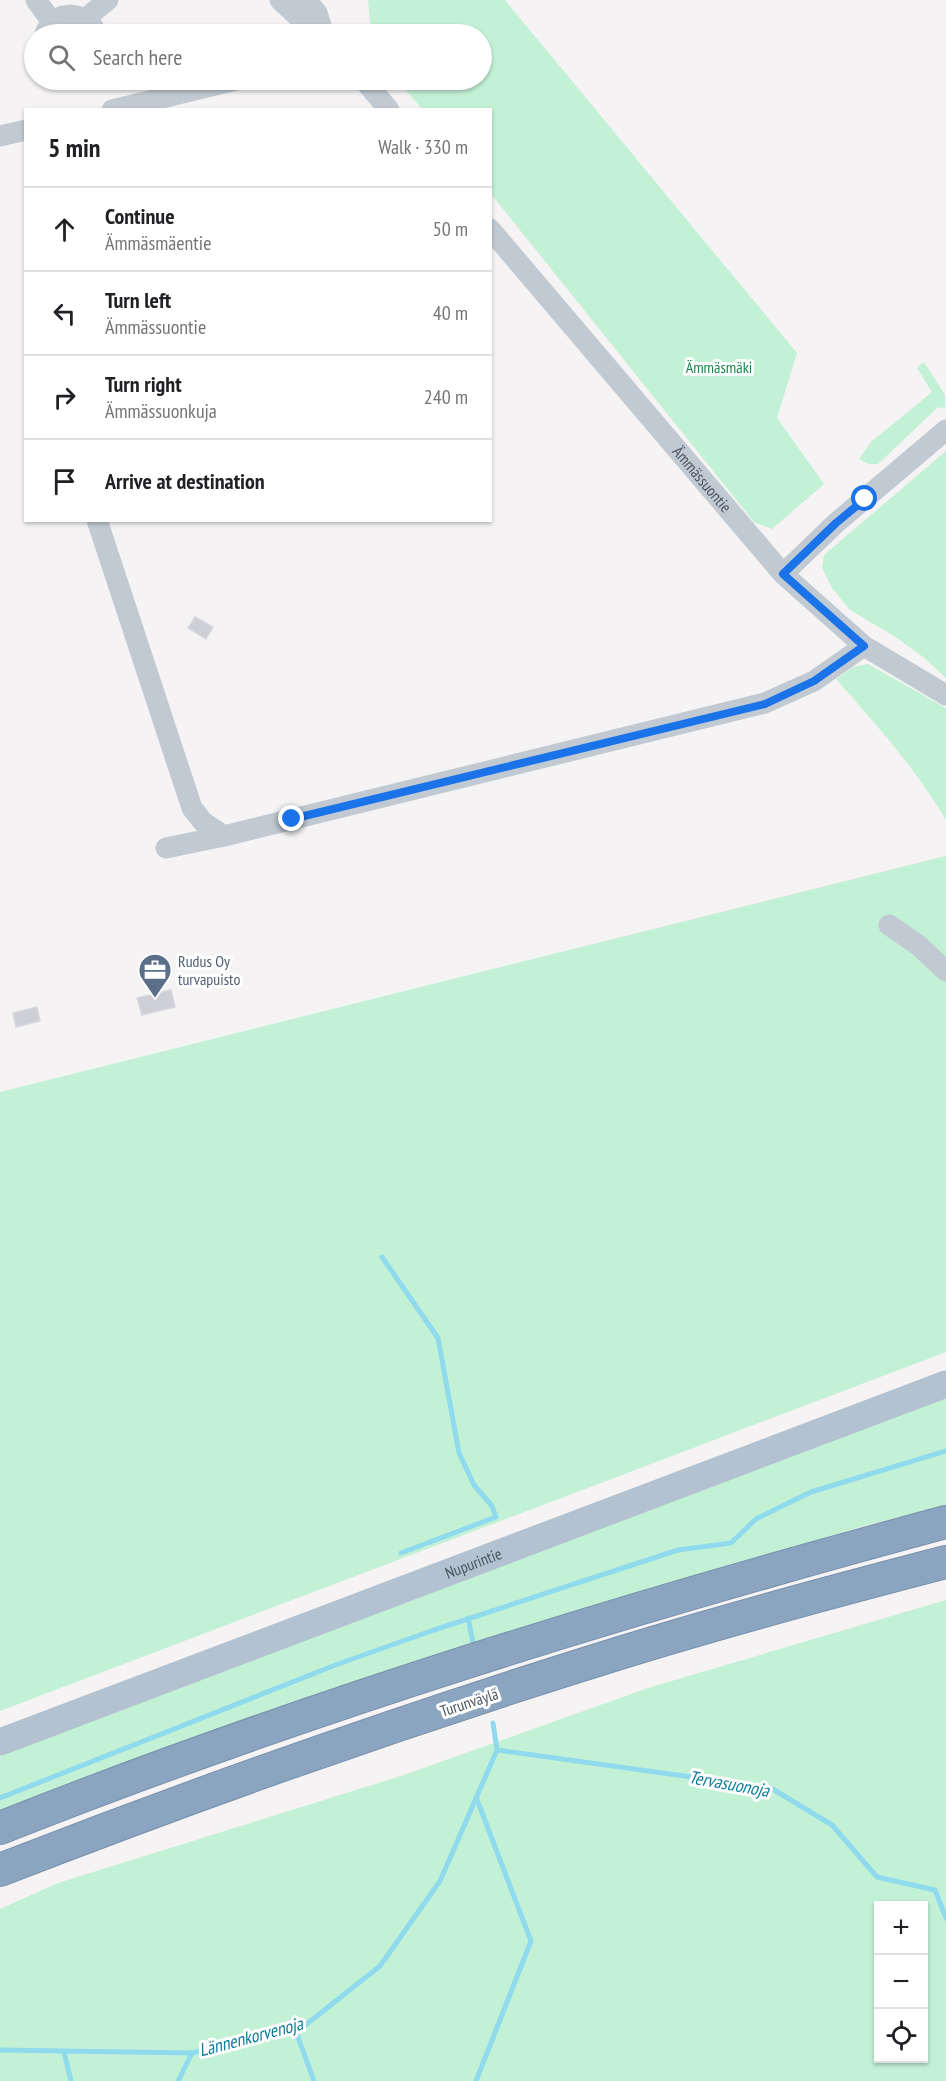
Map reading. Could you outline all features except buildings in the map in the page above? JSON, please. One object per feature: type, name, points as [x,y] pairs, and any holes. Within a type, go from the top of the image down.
[{"type":"highway","points":[[0,1828],[207,1750],[478,1659],[616,1615],[946,1522]]},
{"type":"highway","name":"Turunväylä","points":[[0,1870],[221,1787],[504,1690],[789,1603],[946,1562]]},
{"type":"main road","name":"Nupurintie","points":[[0,1742],[946,1384]]},
{"type":"street","points":[[36,0],[47,24]]},
{"type":"street","points":[[93,24],[108,0]]},
{"type":"street","points":[[280,0],[306,24]]},
{"type":"street","points":[[306,0],[317,13],[320,24]]},
{"type":"street","points":[[53,24],[60,17],[77,15],[88,24]]},
{"type":"street","points":[[120,108],[195,90]]},
{"type":"street","points":[[372,90],[387,108]]},
{"type":"street","points":[[0,136],[24,130]]},
{"type":"street","name":"Ämmässuontie","points":[[492,231],[783,574],[864,646],[946,695]]},
{"type":"street","points":[[783,574],[836,523],[946,430]]},
{"type":"street","points":[[98,522],[192,808],[203,822],[224,836]]},
{"type":"street","points":[[166,848],[224,836],[765,704],[814,681],[864,646]]},
{"type":"street","points":[[889,925],[918,945],[946,971]]},
{"type":"green space","name":"Ämmäsmäki","points":[[368,0],[505,0],[797,353],[777,418],[824,484],[772,529],[754,522],[492,195],[492,108],[421,108],[406,90],[492,90],[492,24],[370,24]]},
{"type":"green space","points":[[924,362],[945,395],[945,409],[938,407],[878,464],[869,464],[859,459],[871,442],[932,392],[917,368]]},
{"type":"green space","points":[[946,451],[946,678],[922,656],[894,636],[850,610],[832,588],[822,568],[824,555]]},
{"type":"green space","points":[[868,664],[946,708],[946,820],[908,765],[836,679],[853,667]]},
{"type":"green space","points":[[946,856],[946,1352],[0,1711],[0,1092]]},
{"type":"green space","points":[[946,1397],[946,1505],[864,1526],[617,1600],[0,1814],[0,1756]]},
{"type":"green space","points":[[946,1600],[946,2081],[0,2081],[0,1909],[58,1883],[404,1775],[648,1688]]},
{"type":"waterway","points":[[382,1257],[438,1338],[459,1453],[474,1485],[492,1506],[496,1517],[401,1553]]},
{"type":"waterway","points":[[0,1798],[338,1664],[434,1630],[678,1550],[731,1543],[756,1519],[811,1492],[946,1451]]},
{"type":"waterway","points":[[468,1618],[473,1642]]},
{"type":"waterway","points":[[493,1723],[497,1750]]},
{"type":"waterway","name":"Tervasuonoja","points":[[497,1750],[771,1788],[832,1825],[877,1877],[935,1890],[946,1918]]},
{"type":"waterway","name":"Lännenkorvenoja","points":[[0,2050],[192,2053],[303,2027],[380,1966],[440,1881],[497,1750]]},
{"type":"waterway","points":[[476,1797],[531,1941],[476,2081]]},
{"type":"waterway","points":[[295,2029],[314,2081]]},
{"type":"waterway","points":[[64,2052],[71,2081]]},
{"type":"waterway","points":[[178,2081],[192,2053]]},
{"type":"place","name":"Rudus Oy turvapuisto","points":[[155,999]]},
{"type":"route","points":[[292,819],[765,704],[814,681],[864,646],[783,574],[836,523],[865,499]]}]
